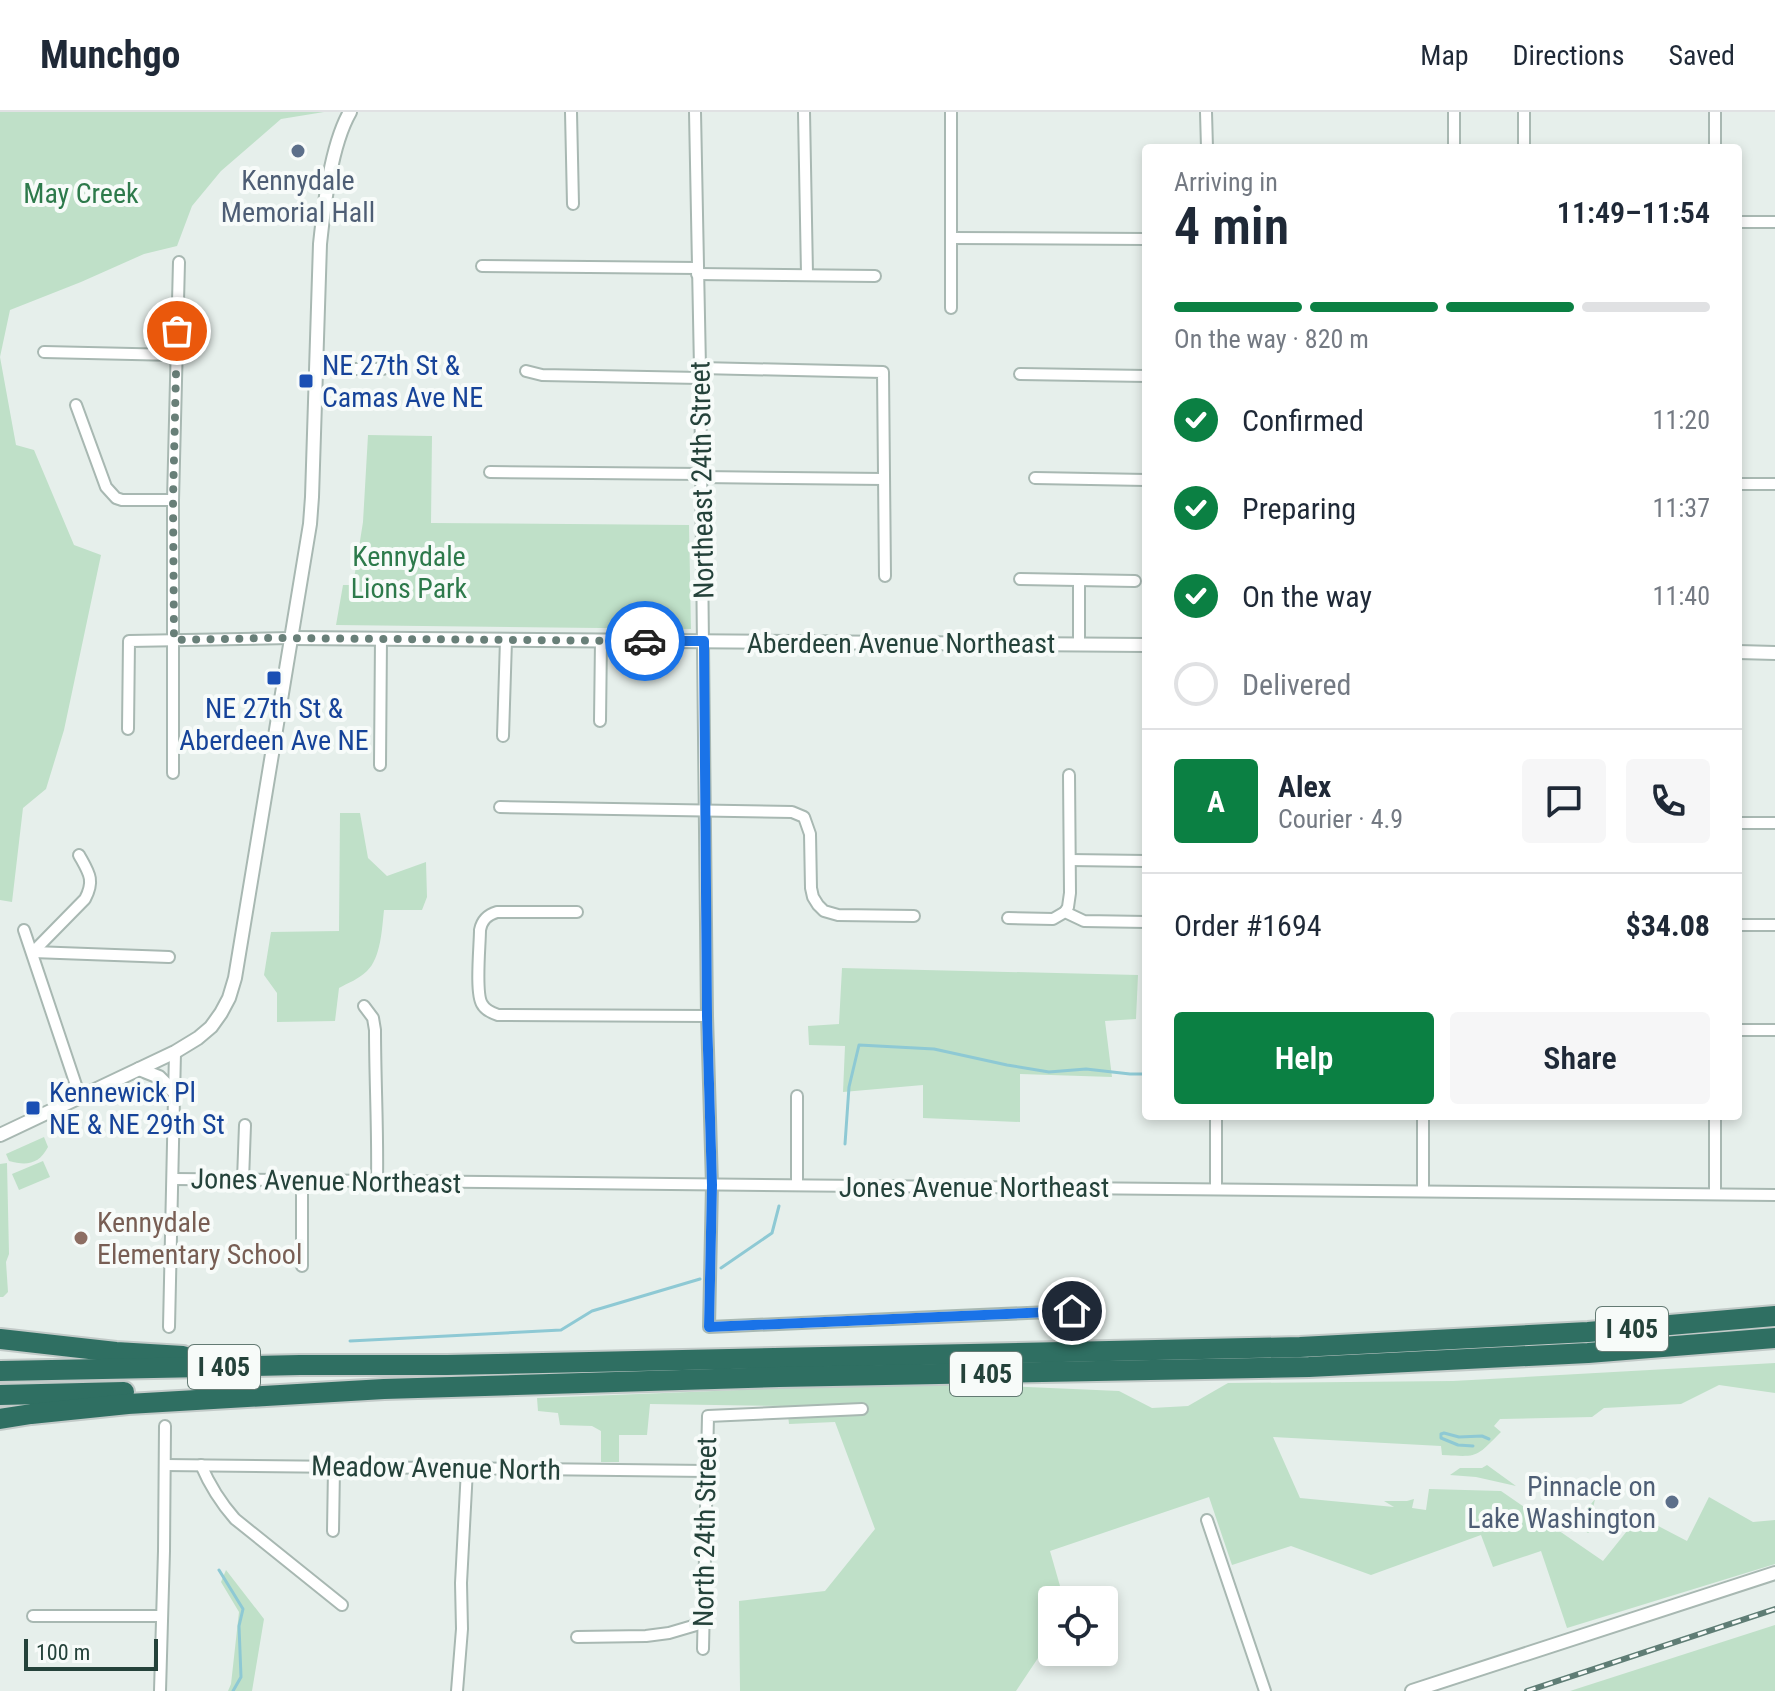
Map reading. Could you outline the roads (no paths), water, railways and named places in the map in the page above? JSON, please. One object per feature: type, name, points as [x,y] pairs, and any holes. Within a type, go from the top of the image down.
[{"type":"highway","points":[[1488,1338],[1775,1302]]},
{"type":"highway","name":"I 405","points":[[0,1371],[1300,1347],[1588,1332],[1775,1316]]},
{"type":"highway","name":"I 405","points":[[0,1395],[1309,1367],[1588,1353],[1775,1338]]},
{"type":"highway","points":[[0,1339],[116,1352],[447,1365]]},
{"type":"highway","points":[[1588,1353],[1775,1351]]},
{"type":"highway","points":[[0,1419],[128,1404],[384,1389]]},
{"type":"street","points":[[342,130],[343,112]]},
{"type":"street","points":[[0,1135],[175,1052],[204,1032],[221,1013],[229,998],[235,978],[311,511],[322,224],[342,130],[350,112]]},
{"type":"street","points":[[571,112],[573,204]]},
{"type":"street","name":"Northeast 24th Street","points":[[695,112],[712,1185],[709,1327],[1072,1311]]},
{"type":"street","points":[[804,112],[807,274]]},
{"type":"street","points":[[951,112],[951,308]]},
{"type":"street","points":[[1206,112],[1207,144]]},
{"type":"street","points":[[1454,112],[1454,144]]},
{"type":"street","points":[[1524,112],[1524,144]]},
{"type":"street","points":[[1715,112],[1715,144]]},
{"type":"street","points":[[1742,222],[1775,222]]},
{"type":"street","points":[[951,238],[1142,239]]},
{"type":"street","points":[[173,773],[173,500],[179,262]]},
{"type":"street","points":[[482,266],[875,276]]},
{"type":"street","points":[[44,352],[176,355]]},
{"type":"street","points":[[316,369],[383,369]]},
{"type":"street","points":[[526,371],[542,375],[883,372],[885,576]]},
{"type":"street","points":[[1020,374],[1142,376]]},
{"type":"street","points":[[76,405],[111,494],[122,500],[173,500]]},
{"type":"street","points":[[490,472],[884,479]]},
{"type":"street","points":[[1035,478],[1142,480]]},
{"type":"street","points":[[1742,484],[1775,484]]},
{"type":"street","points":[[1020,579],[1135,581]]},
{"type":"street","points":[[1079,580],[1079,645]]},
{"type":"street","points":[[380,765],[381,638]]},
{"type":"street","name":"Aberdeen Avenue Northeast","points":[[128,729],[129,641],[381,638],[1142,645]]},
{"type":"street","points":[[503,736],[506,640]]},
{"type":"street","points":[[600,721],[601,640]]},
{"type":"street","points":[[1742,652],[1775,653]]},
{"type":"street","points":[[1008,918],[1053,919],[1065,912],[1070,900],[1069,775]]},
{"type":"street","points":[[500,807],[784,811],[804,817],[810,834],[811,888],[813,897],[824,911],[838,915],[914,916]]},
{"type":"street","points":[[1742,823],[1775,823]]},
{"type":"street","points":[[33,952],[85,899],[91,888],[90,875],[79,855]]},
{"type":"street","points":[[1070,860],[1142,861]]},
{"type":"street","points":[[577,912],[497,912],[486,917],[480,930],[479,991],[481,1004],[486,1009],[498,1015],[707,1016]]},
{"type":"street","points":[[1065,912],[1084,921],[1142,922]]},
{"type":"street","points":[[1742,925],[1775,925]]},
{"type":"street","points":[[24,930],[80,1097]]},
{"type":"street","points":[[33,952],[169,957]]},
{"type":"street","points":[[364,1006],[373,1018],[375,1030],[377,1181]]},
{"type":"street","points":[[1742,1030],[1775,1030]]},
{"type":"street","points":[[169,1327],[175,1052]]},
{"type":"street","points":[[139,1069],[159,1077],[175,1093]]},
{"type":"street","points":[[797,1096],[797,1185]]},
{"type":"street","points":[[1216,1120],[1216,1188]]},
{"type":"street","points":[[1423,1120],[1423,1191]]},
{"type":"street","points":[[1715,1120],[1715,1194]]},
{"type":"street","points":[[243,1180],[245,1125]]},
{"type":"street","name":"Jones Avenue Northeast","points":[[174,1179],[1775,1195]]},
{"type":"street","points":[[302,1181],[302,1266]]},
{"type":"street","name":"North 24th Street","points":[[703,1649],[708,1416],[862,1409]]},
{"type":"street","points":[[160,1691],[165,1426]]},
{"type":"street","name":"Meadow Avenue North","points":[[165,1465],[707,1471]]},
{"type":"street","points":[[201,1465],[215,1493],[235,1519],[342,1605]]},
{"type":"street","points":[[333,1531],[334,1468]]},
{"type":"street","points":[[460,1690],[467,1469]]},
{"type":"street","points":[[1207,1520],[1265,1691]]},
{"type":"street","points":[[1412,1691],[1775,1573]]},
{"type":"street","points":[[33,1616],[162,1616]]},
{"type":"street","points":[[577,1637],[646,1636],[703,1623]]},
{"type":"waterway","points":[[845,1144],[849,1087],[859,1045],[934,1049],[1049,1072],[1086,1069],[1142,1074]]},
{"type":"waterway","points":[[721,1268],[772,1233],[779,1206]]},
{"type":"waterway","points":[[350,1341],[561,1330],[592,1311],[700,1279]]},
{"type":"waterway","points":[[1473,1446],[1458,1445],[1441,1438],[1441,1434],[1489,1439]]},
{"type":"waterway","points":[[219,1570],[243,1609],[239,1626],[241,1677],[233,1691]]},
{"type":"railway","points":[[1527,1691],[1775,1609]]},
{"type":"place","name":"Kennydale Memorial Hall","points":[[298,151]]},
{"type":"place","name":"NE 27th St & Camas Ave NE","points":[[306,381]]},
{"type":"place","name":"NE 27th St & Aberdeen Ave NE","points":[[274,678]]},
{"type":"place","name":"Kennewick Pl NE & NE 29th St","points":[[33,1108]]},
{"type":"place","name":"Kennydale Elementary School","points":[[81,1238]]},
{"type":"place","name":"Pinnacle on Lake Washington","points":[[1672,1502]]},
{"type":"park label","name":"May Creek","points":[[81,193]]},
{"type":"park label","name":"Kennydale Lions Park","points":[[409,572]]}]
